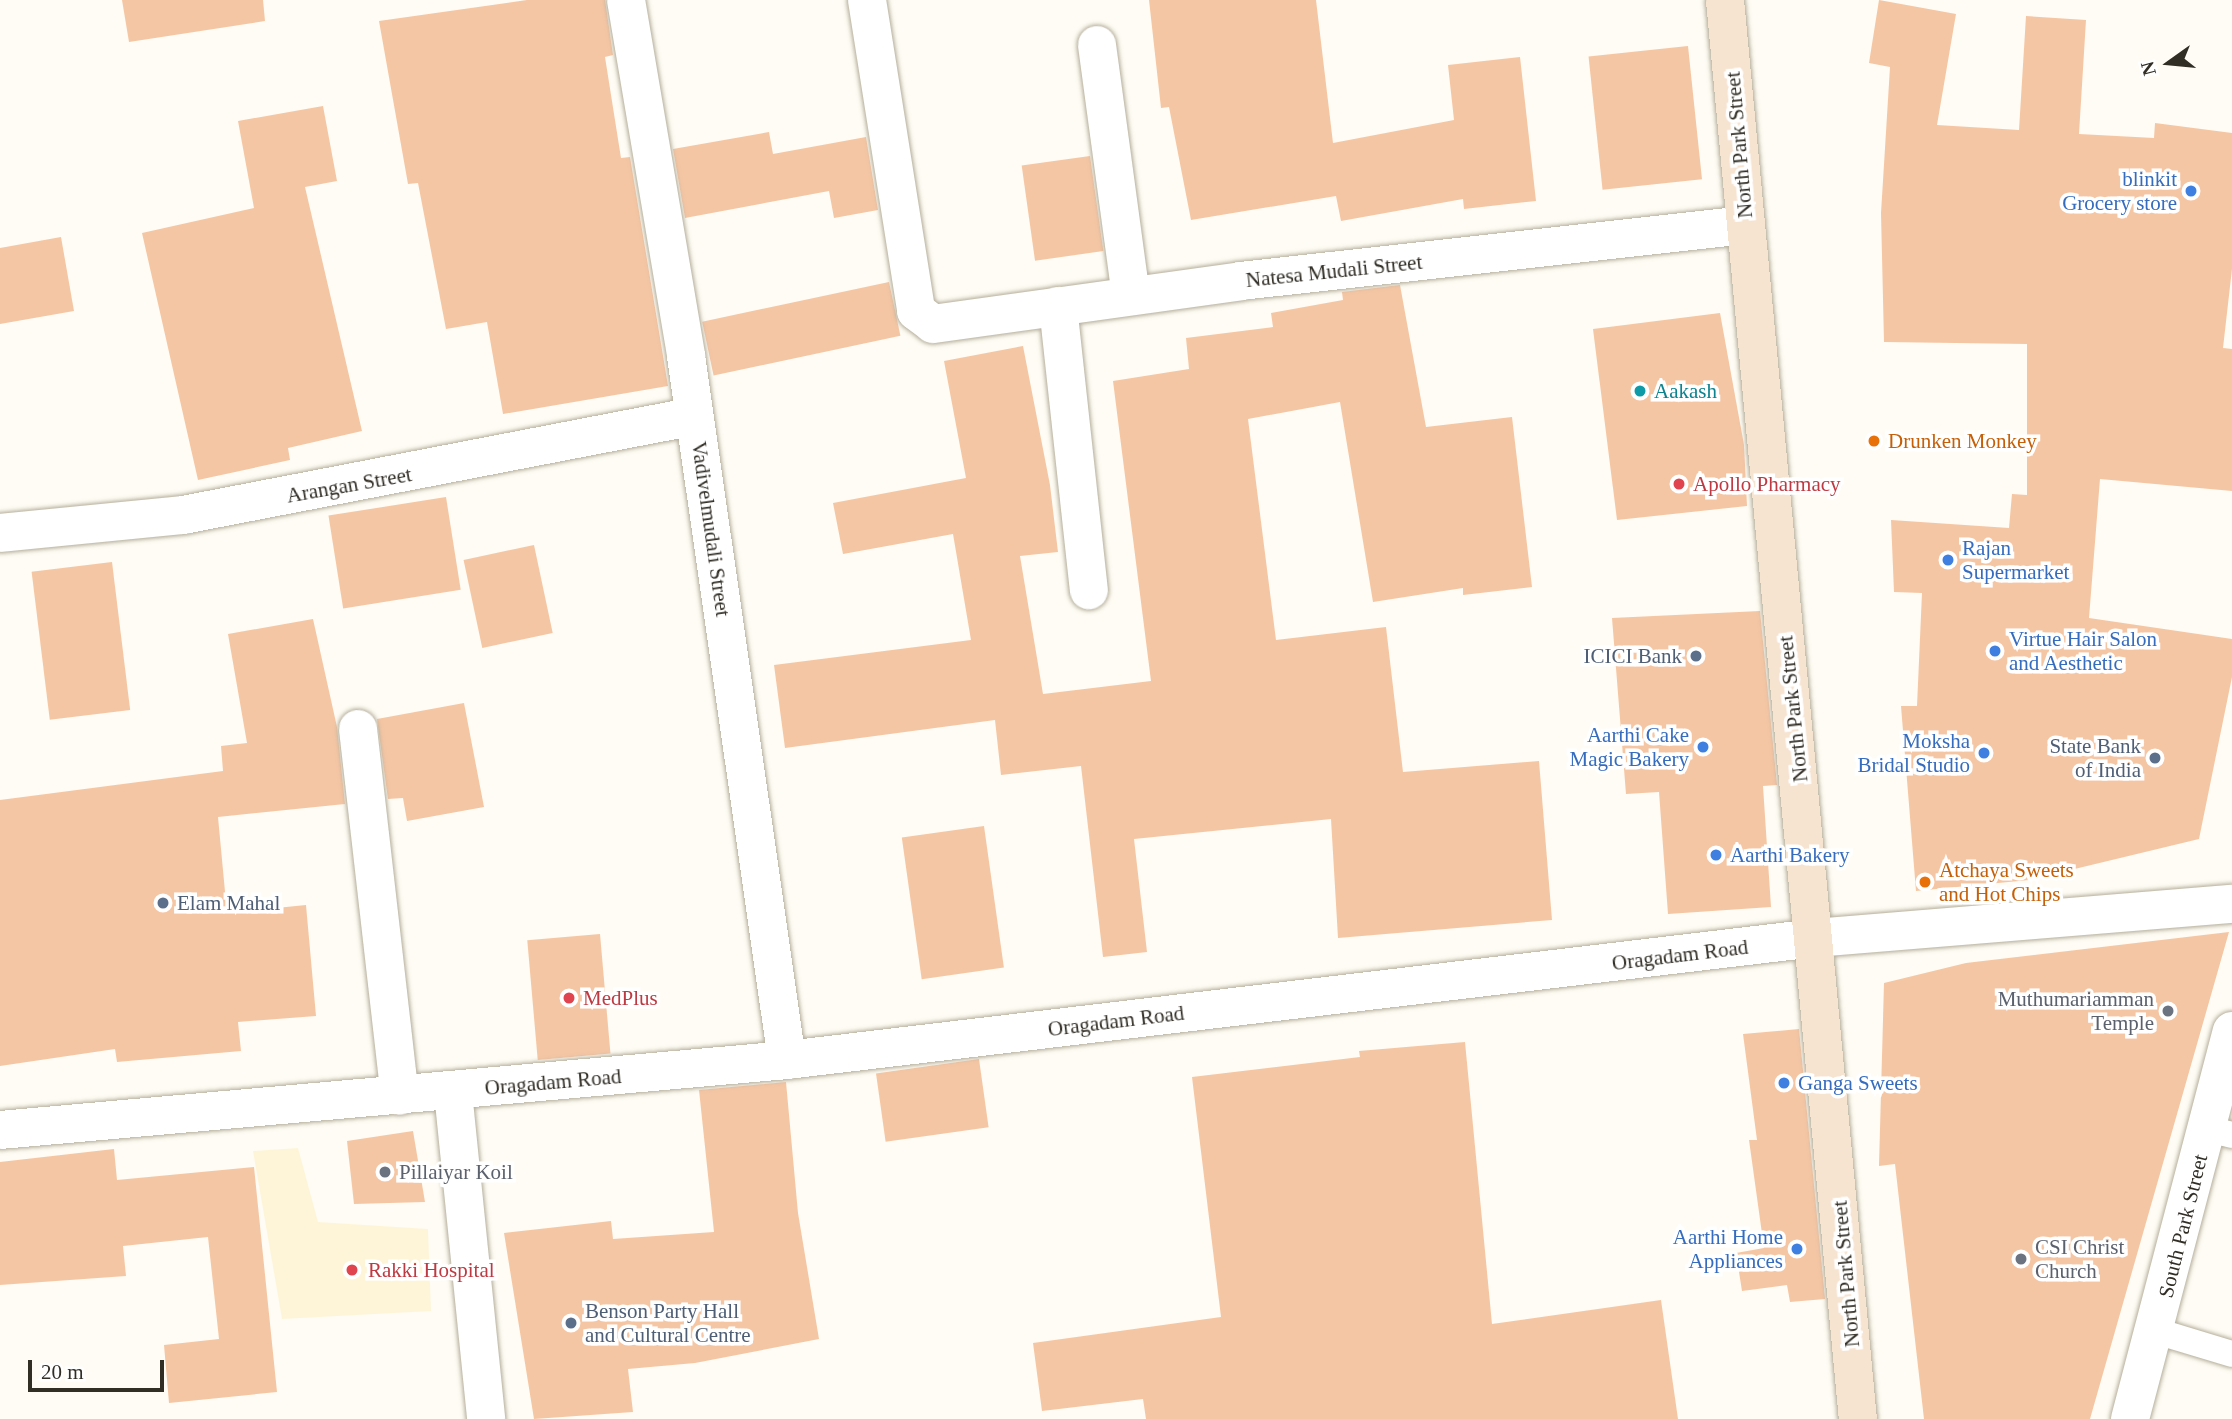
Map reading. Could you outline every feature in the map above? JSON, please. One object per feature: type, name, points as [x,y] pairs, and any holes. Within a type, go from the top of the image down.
[{"type":"main road","name":"North Park Street","points":[[1725,0],[1858,1419]]},
{"type":"street","name":"Vadivelmudali Street","points":[[626,0],[695,416],[787,1060]]},
{"type":"street","name":"Natesa Mudali Street","points":[[867,0],[916,311],[923,320],[933,324],[1131,296],[1746,225]]},
{"type":"street","points":[[1097,44],[1131,296]]},
{"type":"street","points":[[1058,306],[1089,590]]},
{"type":"street","name":"Arangan Street","points":[[0,533],[183,516],[695,416]]},
{"type":"street","points":[[358,729],[400,1096]]},
{"type":"street","name":"Oragadam Road","points":[[0,1130],[453,1092],[787,1060],[1815,939],[2232,904]]},
{"type":"street","name":"South Park Street","points":[[2130,1419],[2220,1132],[2232,1031]]},
{"type":"street","points":[[453,1092],[485,1419]]},
{"type":"lane","points":[[2156,1331],[2232,1354]]},
{"type":"shaded area","name":"Rakki Hospital","points":[[298,1148],[318,1222],[428,1229],[431,1311],[282,1319],[253,1151]]},
{"type":"building","points":[[122,0],[263,0],[265,21],[129,42]]},
{"type":"building","points":[[527,0],[605,0],[613,55],[605,57],[621,158],[630,157],[668,386],[503,414],[487,322],[446,329],[418,183],[408,184],[379,21]]},
{"type":"building","points":[[1149,0],[1316,0],[1333,143],[1454,120],[1448,65],[1520,57],[1536,201],[1464,209],[1463,199],[1341,221],[1336,196],[1191,220],[1169,107],[1161,108]]},
{"type":"building","points":[[1879,0],[1956,14],[1937,125],[2019,130],[2026,16],[2086,20],[2079,134],[2154,138],[2155,123],[2232,133],[2232,269],[2223,348],[2232,349],[2232,491],[2100,479],[2089,618],[2232,639],[2232,677],[2199,839],[2029,880],[1916,891],[1901,706],[1917,706],[1922,593],[1894,592],[1891,520],[2009,528],[2012,494],[2027,495],[2027,344],[1884,342],[1881,213],[1890,67],[1869,63]]},
{"type":"building","points":[[1688,46],[1702,179],[1603,190],[1589,56]]},
{"type":"building","points":[[323,106],[337,181],[305,187],[362,431],[288,448],[290,460],[198,480],[142,233],[254,208],[238,121]]},
{"type":"building","points":[[769,132],[773,154],[866,137],[878,210],[834,218],[829,191],[685,218],[673,149]]},
{"type":"building","points":[[1090,156],[1103,251],[1035,261],[1022,166]]},
{"type":"building","points":[[61,237],[74,311],[0,324],[0,248]]},
{"type":"building","points":[[889,282],[900,336],[714,376],[702,322]]},
{"type":"building","points":[[1400,285],[1426,427],[1512,417],[1532,587],[1463,595],[1463,588],[1373,602],[1340,402],[1248,419],[1276,640],[1386,627],[1403,772],[1539,761],[1552,920],[1338,938],[1331,819],[1134,839],[1147,952],[1103,957],[1081,766],[1001,775],[995,720],[785,748],[774,665],[971,640],[953,534],[843,554],[833,503],[966,478],[944,361],[1023,346],[1050,485],[1058,552],[1020,556],[1043,694],[1151,681],[1113,381],[1189,369],[1186,338],[1273,327],[1271,313],[1343,300],[1342,292]]},
{"type":"building","points":[[1720,313],[1744,445],[1747,506],[1617,520],[1593,329]]},
{"type":"building","points":[[446,497],[461,590],[343,608],[328,516]]},
{"type":"building","points":[[534,545],[553,633],[482,648],[464,560]]},
{"type":"building","points":[[112,562],[130,710],[50,720],[32,572]]},
{"type":"building","points":[[1760,611],[1777,785],[1763,786],[1771,907],[1668,914],[1659,792],[1626,794],[1612,618]]},
{"type":"building","points":[[313,619],[337,727],[345,804],[218,817],[227,913],[306,905],[316,1016],[238,1022],[241,1051],[117,1062],[115,1049],[0,1066],[0,800],[223,771],[221,746],[247,743],[228,634]]},
{"type":"building","points":[[464,703],[484,807],[407,821],[403,798],[388,799],[377,719]]},
{"type":"building","points":[[984,826],[1004,968],[922,979],[902,838]]},
{"type":"building","name":"CSI Christ Church","points":[[2229,932],[2090,1419],[1924,1419],[1895,1164],[1879,1166],[1884,983],[1966,963]]},
{"type":"building","name":"MedPlus","points":[[600,934],[610,1054],[538,1060],[527,940]]},
{"type":"building","points":[[1799,1029],[1825,1299],[1790,1302],[1787,1285],[1742,1291],[1736,1253],[1764,1248],[1749,1140],[1757,1140],[1743,1034]]},
{"type":"building","points":[[1465,1042],[1492,1324],[1661,1300],[1678,1419],[1146,1419],[1143,1399],[1042,1411],[1033,1343],[1221,1317],[1192,1077],[1360,1057],[1359,1051]]},
{"type":"building","points":[[979,1059],[989,1127],[886,1142],[876,1073]]},
{"type":"building","points":[[786,1082],[798,1213],[819,1339],[695,1363],[628,1369],[633,1412],[534,1419],[504,1233],[611,1221],[613,1239],[714,1232],[699,1090]]},
{"type":"building","name":"Pillaiyar Koil","points":[[413,1131],[425,1202],[354,1204],[347,1141]]},
{"type":"building","points":[[114,1149],[117,1180],[254,1167],[277,1392],[169,1403],[164,1345],[219,1339],[208,1237],[123,1246],[126,1276],[0,1285],[0,1162]]},
{"type":"place","name":"blinkit Grocery store","points":[[2191,191]]},
{"type":"place","name":"Aakash","points":[[1640,391]]},
{"type":"place","name":"Drunken Monkey","points":[[1874,441]]},
{"type":"place","name":"Apollo Pharmacy","points":[[1679,484]]},
{"type":"place","name":"Rajan Supermarket","points":[[1948,560]]},
{"type":"place","name":"Virtue Hair Salon and Aesthetic","points":[[1995,651]]},
{"type":"place","name":"ICICI Bank","points":[[1696,656]]},
{"type":"place","name":"Aarthi Cake Magic Bakery","points":[[1703,747]]},
{"type":"place","name":"Moksha Bridal Studio","points":[[1984,753]]},
{"type":"place","name":"State Bank of India","points":[[2155,758]]},
{"type":"place","name":"Aarthi Bakery","points":[[1716,855]]},
{"type":"place","name":"Atchaya Sweets and Hot Chips","points":[[1925,882]]},
{"type":"place","name":"Elam Mahal","points":[[163,903]]},
{"type":"place","name":"MedPlus","points":[[569,998]]},
{"type":"place","name":"Muthumariamman Temple","points":[[2168,1011]]},
{"type":"place","name":"Ganga Sweets","points":[[1784,1083]]},
{"type":"place","name":"Pillaiyar Koil","points":[[385,1172]]},
{"type":"place","name":"Aarthi Home Appliances","points":[[1797,1249]]},
{"type":"place","name":"CSI Christ Church","points":[[2021,1259]]},
{"type":"place","name":"Rakki Hospital","points":[[352,1270]]},
{"type":"place","name":"Benson Party Hall and Cultural Centre","points":[[571,1323]]}]
